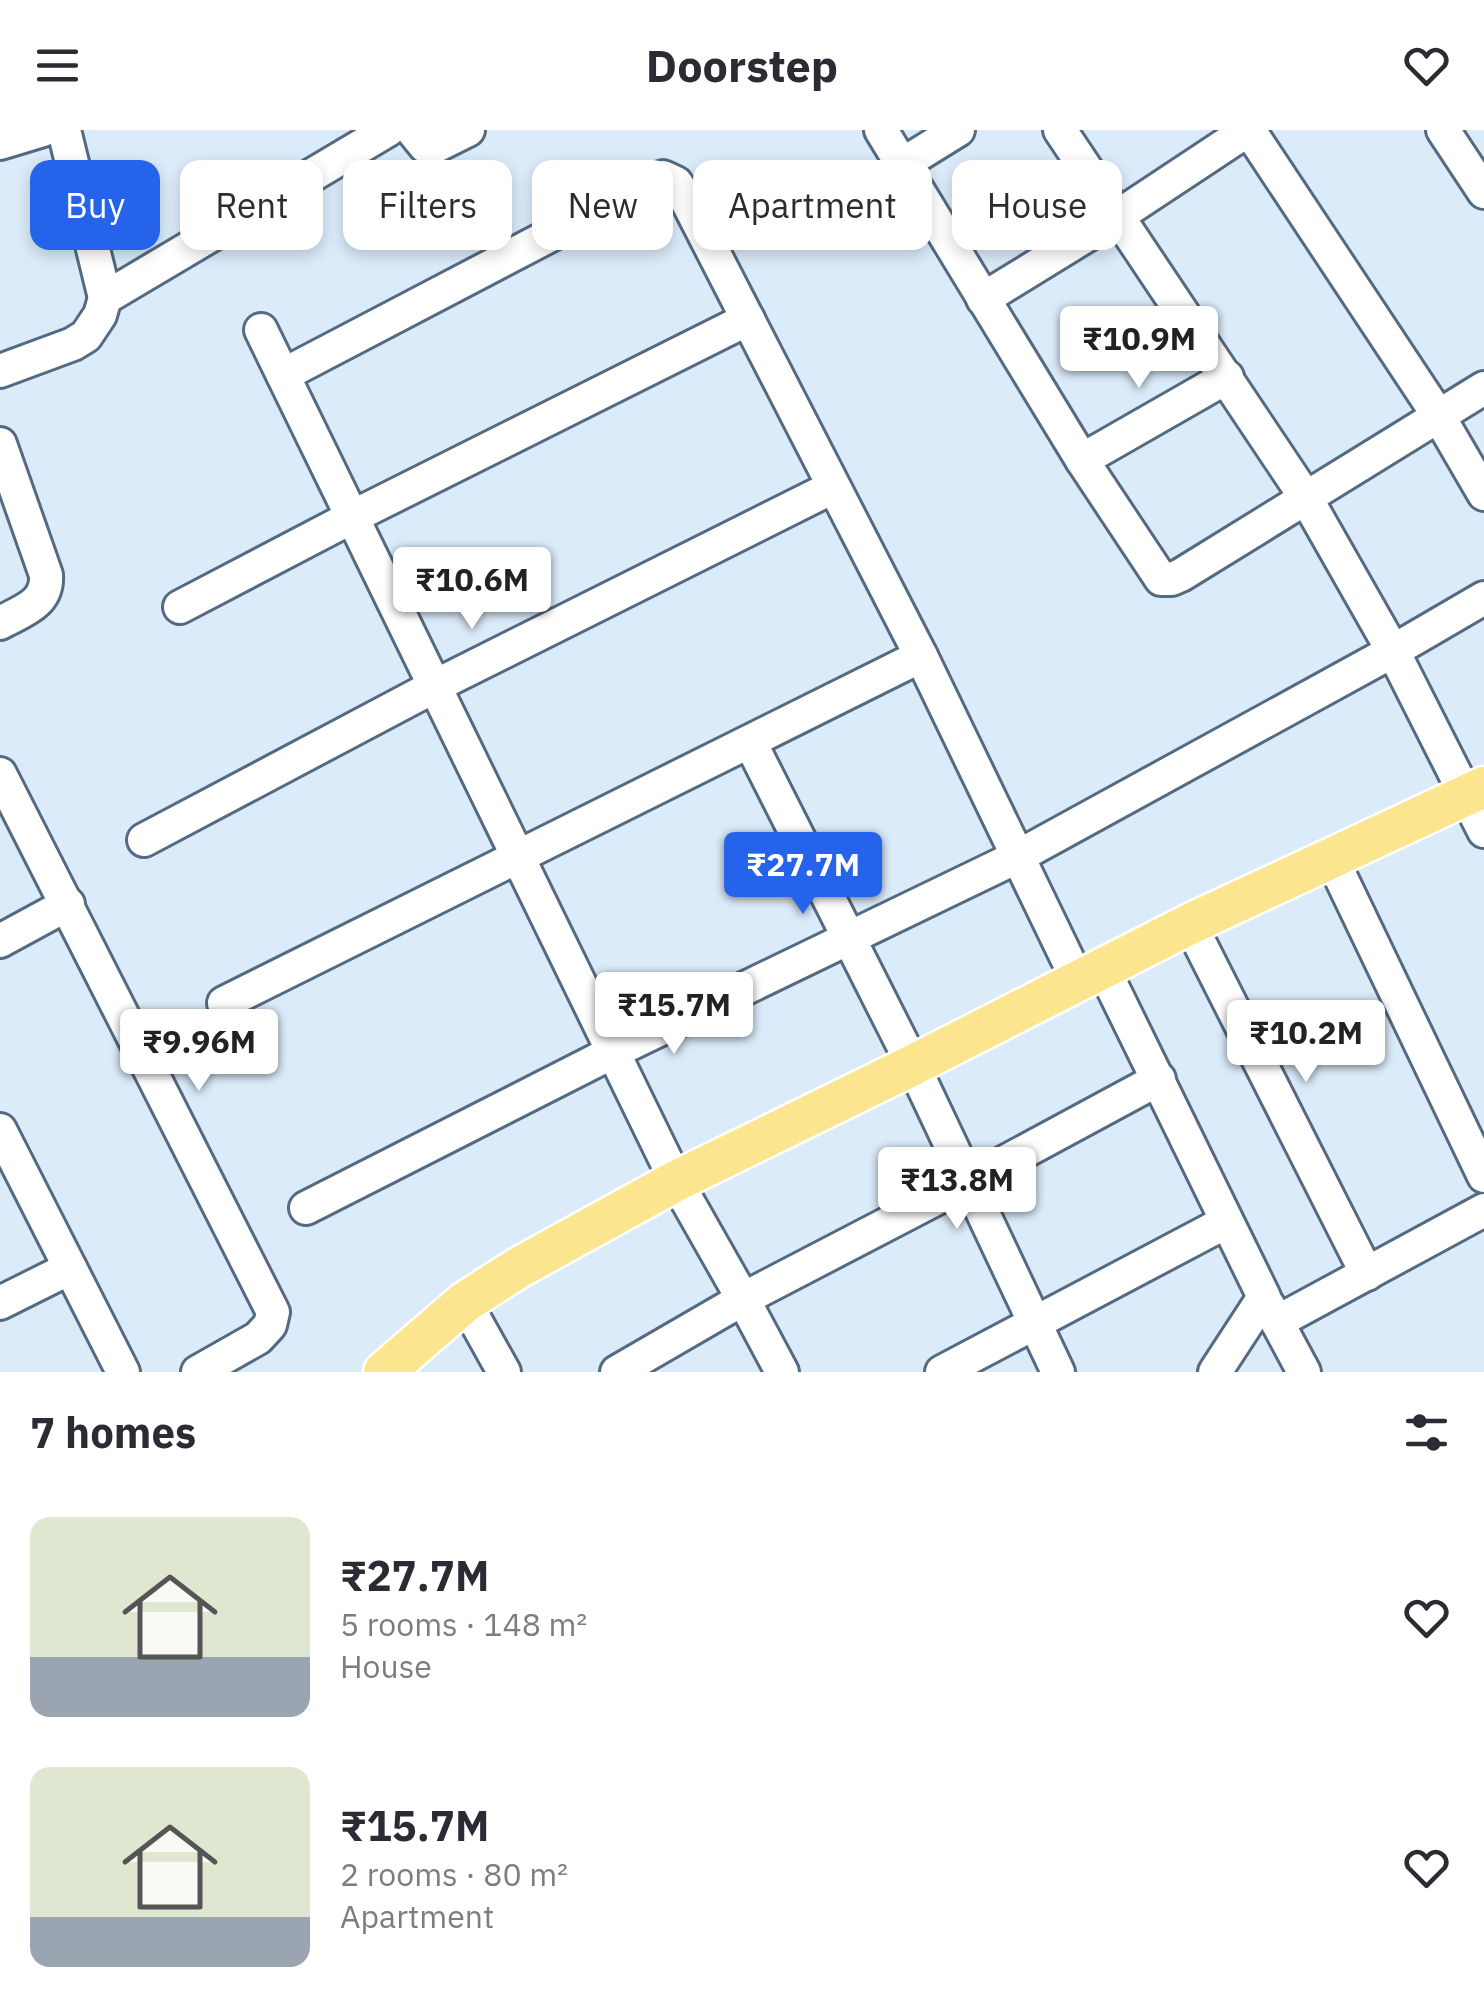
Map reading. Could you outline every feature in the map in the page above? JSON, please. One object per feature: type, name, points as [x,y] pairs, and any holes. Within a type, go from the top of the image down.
[{"type":"main road","points":[[384,1372],[464,1302],[676,1181],[1190,924],[1475,791]]},
{"type":"street","points":[[0,143],[43,130]]},
{"type":"street","points":[[0,371],[86,336],[106,298],[64,130]]},
{"type":"street","points":[[106,298],[388,130]]},
{"type":"street","points":[[412,130],[425,146],[436,146],[468,130]]},
{"type":"street","points":[[882,130],[901,160]]},
{"type":"street","points":[[910,160],[958,130]]},
{"type":"street","points":[[1060,130],[1080,160]]},
{"type":"street","points":[[1122,213],[1249,130],[1438,415],[1484,494]]},
{"type":"street","points":[[1443,130],[1483,188]]},
{"type":"street","points":[[283,375],[662,177],[676,183],[921,656],[1018,857],[1159,1079],[1226,1222],[1304,1372]]},
{"type":"street","points":[[932,212],[1082,460],[1161,579],[1181,575],[1484,388]]},
{"type":"street","points":[[1122,222],[1306,498],[1475,791],[1484,831]]},
{"type":"street","points":[[983,299],[1063,250]]},
{"type":"street","points":[[180,607],[748,319]]},
{"type":"street","points":[[261,330],[676,1181],[782,1372]]},
{"type":"street","points":[[1082,460],[1227,377]]},
{"type":"street","points":[[0,444],[47,584],[37,603],[0,623]]},
{"type":"street","points":[[144,840],[435,686],[833,486]]},
{"type":"street","points":[[306,1208],[613,1052],[1018,857],[1484,598]]},
{"type":"street","points":[[224,1003],[921,656]]},
{"type":"street","points":[[750,742],[913,1064],[1058,1372]]},
{"type":"street","points":[[0,774],[273,1312],[270,1326],[258,1338],[198,1372]]},
{"type":"street","points":[[1331,858],[1484,1176]]},
{"type":"street","points":[[0,942],[68,904]]},
{"type":"street","points":[[1190,924],[1366,1274]]},
{"type":"street","points":[[617,1372],[743,1298],[1159,1079]]},
{"type":"street","points":[[0,1130],[124,1372]]},
{"type":"street","points":[[1215,1372],[1270,1310],[1366,1274],[1484,1210]]},
{"type":"street","points":[[942,1372],[1226,1222]]},
{"type":"street","points":[[0,1304],[70,1268]]},
{"type":"street","points":[[464,1302],[504,1372]]}]
